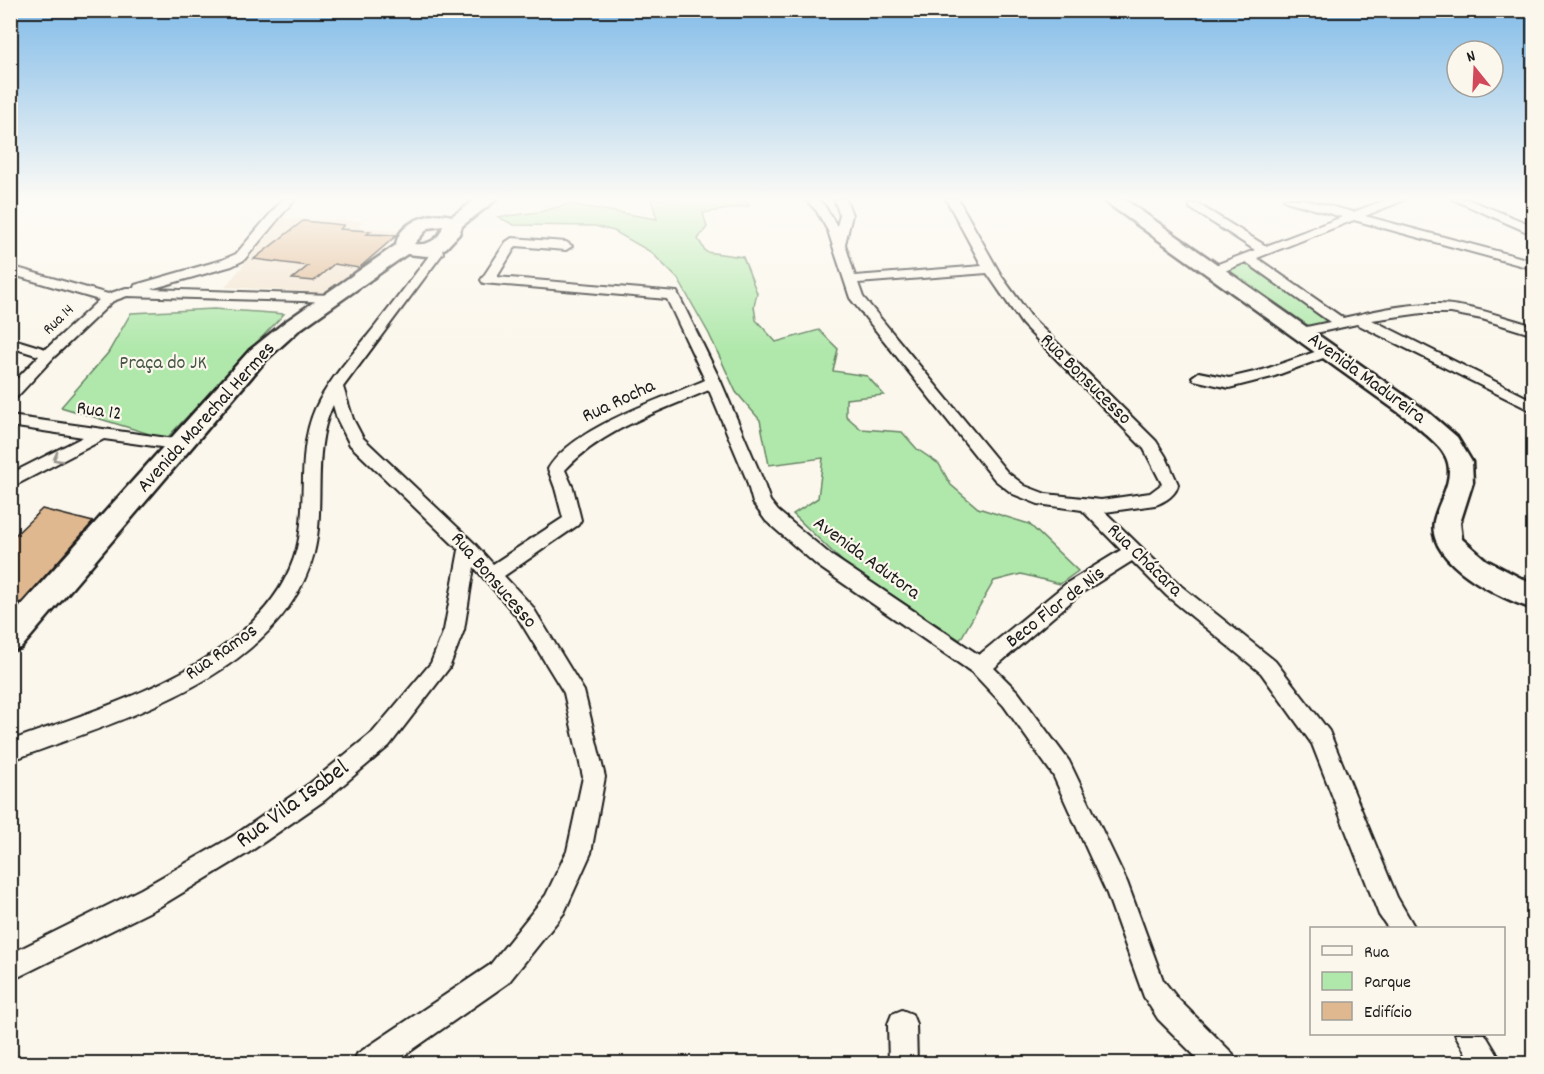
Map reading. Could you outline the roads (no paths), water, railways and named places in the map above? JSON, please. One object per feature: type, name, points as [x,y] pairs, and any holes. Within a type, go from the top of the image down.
[{"type":"street","points":[[10,270],[108,298],[227,264],[240,257],[247,249]]},
{"type":"street","name":"Avenida Marechal Hermes","points":[[10,639],[21,616],[84,557],[258,355],[292,326],[402,249]]},
{"type":"street","points":[[335,386],[437,253],[437,249]]},
{"type":"street","name":"Avenida Adutora","points":[[508,249],[488,280],[672,295],[713,382],[754,478],[762,504],[772,516],[825,561],[980,668],[1011,699],[1061,768],[1118,891],[1153,988],[1168,1009],[1223,1064]]},
{"type":"street","points":[[840,249],[857,298],[1001,476],[1019,490],[1044,501],[1086,504]]},
{"type":"street","name":"Rua Bonsucesso","points":[[979,249],[990,269],[1027,321],[1150,446],[1158,457],[1170,484],[1170,487],[1155,499],[1101,506],[1086,504]]},
{"type":"street","name":"Avenida Madureira","points":[[1185,249],[1420,417],[1447,441],[1460,463],[1460,483],[1447,524],[1448,541],[1461,556],[1533,598]]},
{"type":"street","points":[[1215,270],[1270,249]]},
{"type":"street","points":[[1470,249],[1533,266]]},
{"type":"street","points":[[1248,258],[1342,324]]},
{"type":"street","points":[[849,280],[990,269]]},
{"type":"street","points":[[126,292],[332,299]]},
{"type":"street","name":"Rua 14","points":[[10,396],[49,354],[108,298]]},
{"type":"street","points":[[1302,332],[1439,308],[1476,314],[1533,331]]},
{"type":"street","points":[[1361,320],[1533,407]]},
{"type":"street","points":[[10,342],[49,354]]},
{"type":"street","points":[[1199,377],[1229,383],[1268,374],[1329,351]]},
{"type":"street","name":"Rua Rocha","points":[[492,574],[572,520],[564,488],[556,469],[576,448],[597,433],[713,382]]},
{"type":"street","name":"Rua Bonsucesso","points":[[335,386],[345,418],[356,441],[468,548],[525,612],[574,691],[594,777],[579,853],[555,904],[499,974],[367,1064]]},
{"type":"street","name":"Rua Ramos","points":[[10,751],[163,692],[224,656],[258,631],[280,606],[297,576],[310,525],[313,448],[319,419],[335,386]]},
{"type":"street","name":"Rua 12","points":[[10,421],[182,445]]},
{"type":"street","points":[[10,482],[103,433]]},
{"type":"street","name":"Rua Chácara","points":[[1086,504],[1174,591],[1268,667],[1321,738],[1388,906],[1401,927]]},
{"type":"street","name":"Rua Vila Isabel","points":[[10,968],[150,898],[240,845],[317,792],[381,739],[439,668],[454,630],[468,548]]},
{"type":"street","name":"Beco Flor de Nis","points":[[980,668],[1074,588],[1133,551]]},
{"type":"street","points":[[902,1024],[903,1064]]},
{"type":"street","points":[[1470,1035],[1489,1064]]},
{"type":"park label","name":"Praça do JK","points":[[163,364]]}]
